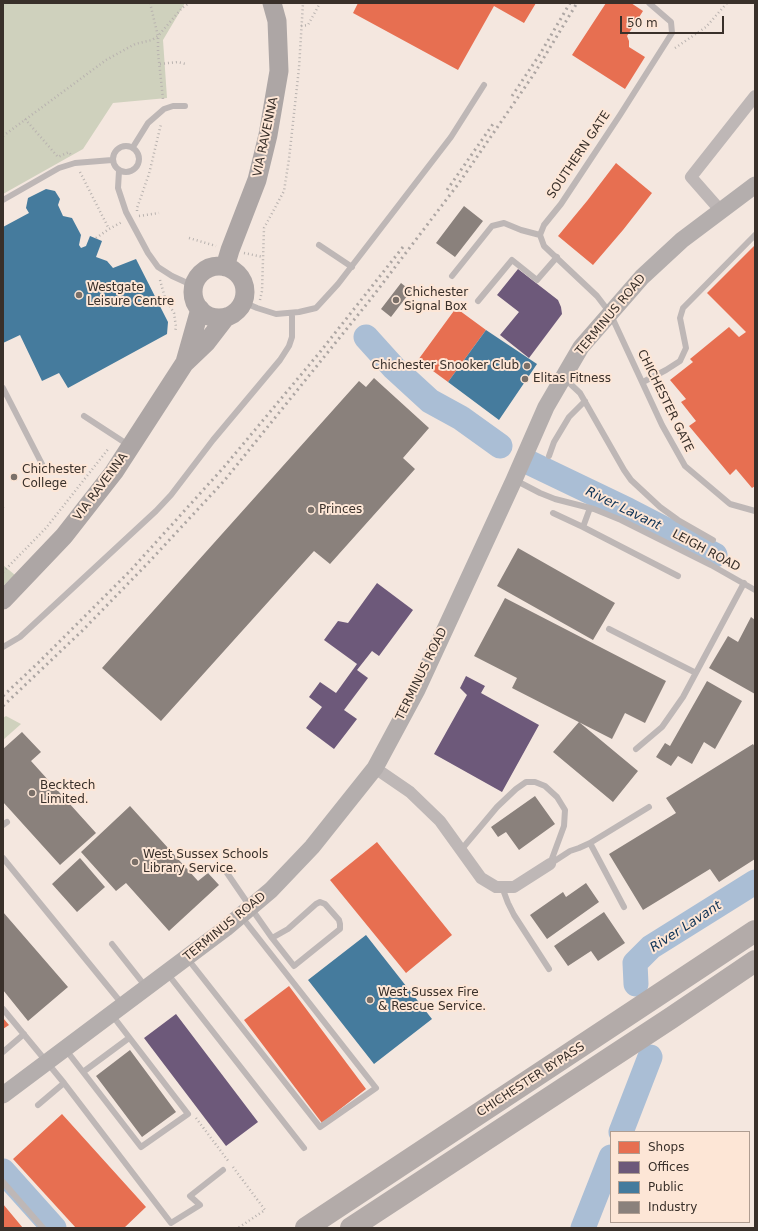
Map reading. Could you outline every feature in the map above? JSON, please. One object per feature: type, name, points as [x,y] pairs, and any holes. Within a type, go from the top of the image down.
[{"type":"highway","name":"CHICHESTER BYPASS","points":[[306,1228],[755,931]]},
{"type":"highway","name":"CHICHESTER BYPASS","points":[[351,1228],[671,1018],[755,961]]},
{"type":"main road","name":"VIA RAVENNA","points":[[225,267],[257,180],[268,135],[279,71],[277,21],[272,3]]},
{"type":"main road","points":[[217,266],[225,267],[238,274],[242,280],[245,287],[245,295],[250,305],[239,309],[226,317],[212,317],[205,314],[195,302],[194,286],[198,278],[209,268],[217,266]]},
{"type":"main road","name":"VIA RAVENNA","points":[[184,364],[200,309]]},
{"type":"main road","name":"VIA RAVENNA","points":[[3,600],[64,536],[114,472],[184,364],[206,342],[226,317]]},
{"type":"street","points":[[720,210],[691,177],[755,96]]},
{"type":"street","name":"TERMINUS ROAD","points":[[3,1095],[118,1010],[246,912],[271,890],[312,847],[375,768],[417,690],[546,407],[581,347],[642,277],[682,240],[755,185]]},
{"type":"street","points":[[375,768],[410,792],[440,821],[481,878],[496,887],[514,886],[550,864]]},
{"type":"lane","name":"SOUTHERN GATE","points":[[540,235],[544,225],[559,202],[620,115],[672,33],[671,22],[649,3]]},
{"type":"lane","points":[[250,305],[276,314],[299,312],[316,308],[352,267],[452,138],[484,85]]},
{"type":"lane","points":[[133,147],[148,123],[164,109],[173,106],[186,106]]},
{"type":"lane","points":[[125,145],[133,147],[139,158],[135,169],[127,172],[119,171],[114,166],[112,160],[112,156],[117,148],[125,145]]},
{"type":"lane","points":[[3,200],[59,168],[75,163],[112,160]]},
{"type":"lane","points":[[119,171],[118,188],[126,212],[148,253],[158,267],[172,276],[194,286]]},
{"type":"lane","points":[[452,276],[492,226],[504,223],[521,230],[540,235],[544,246],[597,296],[610,313]]},
{"type":"lane","points":[[643,382],[680,361],[686,348],[680,318],[684,308],[755,236]]},
{"type":"lane","points":[[319,244],[352,267]]},
{"type":"lane","points":[[478,301],[512,260],[537,280],[557,258]]},
{"type":"lane","points":[[3,647],[20,637],[165,502],[213,440],[280,360],[289,346],[292,337],[292,313]]},
{"type":"lane","name":"CHICHESTER GATE","points":[[610,313],[662,425],[685,466],[730,504],[755,511]]},
{"type":"lane","points":[[563,377],[580,393],[631,480],[660,507],[678,520],[713,540]]},
{"type":"lane","points":[[3,388],[42,464]]},
{"type":"lane","points":[[549,456],[554,442],[569,417],[585,401]]},
{"type":"lane","points":[[84,416],[131,447]]},
{"type":"lane","name":"LEIGH ROAD","points":[[514,480],[555,499],[590,508],[621,520],[711,565],[755,590]]},
{"type":"lane","points":[[584,527],[590,508]]},
{"type":"lane","points":[[553,513],[584,527],[678,576]]},
{"type":"lane","points":[[636,749],[662,727],[683,697],[744,583]]},
{"type":"lane","points":[[608,629],[696,673]]},
{"type":"lane","points":[[461,850],[497,807],[516,789],[526,782],[535,782],[545,786],[557,796],[565,810],[564,826],[550,864]]},
{"type":"lane","points":[[550,864],[570,851],[590,843],[649,807]]},
{"type":"lane","points":[[590,843],[624,907]]},
{"type":"lane","points":[[3,858],[118,1010],[129,1038],[188,1114],[141,1147],[65,1049]]},
{"type":"lane","points":[[186,958],[320,1127],[376,1088],[246,912],[227,873]]},
{"type":"lane","points":[[502,887],[514,915],[549,969]]},
{"type":"lane","points":[[246,912],[272,938],[294,966],[340,929],[340,924],[325,904],[320,902],[288,929],[272,938]]},
{"type":"lane","points":[[112,944],[147,988]]},
{"type":"lane","points":[[167,973],[304,1148]]},
{"type":"lane","points":[[3,1009],[64,1082],[171,1223],[200,1205],[190,1196],[222,1170]]},
{"type":"lane","points":[[3,1052],[24,1034]]},
{"type":"lane","points":[[83,1072],[129,1038]]},
{"type":"lane","points":[[38,1105],[64,1082]]},
{"type":"lane","points":[[3,1182],[43,1228]]},
{"type":"path","points":[[136,215],[137,208],[150,174],[164,109],[158,52],[158,36],[150,3]]},
{"type":"path","points":[[3,136],[106,60],[135,44],[152,40],[158,36],[182,8],[189,3]]},
{"type":"path","points":[[250,305],[262,291],[264,228],[284,191],[299,68],[303,3]]},
{"type":"path","points":[[301,26],[308,24],[320,3]]},
{"type":"path","points":[[664,46],[673,49],[706,27],[727,3]]},
{"type":"path","points":[[160,64],[178,62],[186,64]]},
{"type":"green space","points":[[3,3],[185,3],[163,40],[167,98],[113,103],[83,149],[3,194]]},
{"type":"green space","points":[[3,565],[15,575],[3,586]]},
{"type":"green space","points":[[6,716],[21,724],[3,740],[3,718]]},
{"type":"building: Shops","points":[[358,3],[536,3],[524,23],[494,6],[458,70],[353,13]]},
{"type":"building: Shops","points":[[606,3],[631,3],[643,11],[627,36],[629,47],[645,57],[625,89],[572,55]]},
{"type":"building: Shops","points":[[616,163],[652,193],[593,265],[558,236]]},
{"type":"building: Shops","points":[[755,245],[755,486],[752,488],[736,469],[730,475],[689,426],[696,421],[681,402],[686,399],[670,380],[693,362],[690,359],[729,327],[739,337],[746,332],[707,293]]},
{"type":"building: Shops","points":[[456,308],[486,330],[448,382],[418,360]]},
{"type":"building: Shops","points":[[377,842],[452,935],[406,973],[330,880]]},
{"type":"building: Shops","points":[[289,986],[366,1089],[322,1123],[244,1020]]},
{"type":"building: Shops","points":[[3,1018],[9,1025],[3,1029]]},
{"type":"building: Shops","points":[[62,1114],[146,1207],[124,1228],[76,1228],[13,1159]]},
{"type":"building: Shops","points":[[3,1204],[23,1228],[3,1228]]},
{"type":"building: Offices","points":[[518,269],[558,300],[562,314],[529,358],[500,335],[519,312],[497,295]]},
{"type":"building: Offices","points":[[377,583],[413,610],[379,656],[372,651],[357,670],[368,678],[344,710],[357,719],[334,749],[306,728],[322,707],[309,697],[320,682],[336,693],[357,664],[324,640],[338,621],[348,623]]},
{"type":"building: Offices","points":[[466,676],[485,686],[481,693],[539,725],[502,792],[434,754],[467,695],[460,688]]},
{"type":"building: Offices","points":[[176,1014],[258,1122],[226,1146],[144,1038]]},
{"type":"building: Public","name":"Westgate Leisure Centre","points":[[46,189],[55,191],[60,199],[58,205],[63,216],[72,218],[81,235],[79,245],[81,248],[86,246],[90,236],[102,241],[96,257],[107,261],[113,268],[136,259],[168,322],[167,334],[68,388],[59,373],[42,381],[20,335],[3,343],[3,227],[29,213],[26,208],[28,198]]},
{"type":"building: Public","points":[[486,330],[537,364],[499,420],[448,382]]},
{"type":"building: Public","name":"West Sussex Fire & Rescue Service.","points":[[366,935],[432,1019],[374,1064],[308,980]]},
{"type":"building: Industry","points":[[464,206],[483,221],[455,257],[436,243]]},
{"type":"building: Industry","name":"Chichester Signal Box","points":[[401,283],[411,291],[391,317],[381,309]]},
{"type":"building: Industry","name":"Princes","points":[[374,378],[429,428],[403,458],[415,469],[330,564],[314,551],[161,721],[102,668],[359,381],[366,387]]},
{"type":"building: Industry","points":[[518,548],[615,603],[593,640],[497,586]]},
{"type":"building: Industry","points":[[505,598],[666,681],[645,723],[625,713],[612,739],[512,688],[517,678],[474,656]]},
{"type":"building: Industry","points":[[751,617],[755,620],[755,694],[709,668],[728,636],[738,642]]},
{"type":"building: Industry","points":[[707,681],[742,701],[715,749],[704,742],[692,764],[678,756],[671,766],[656,757],[665,743],[670,746]]},
{"type":"building: Industry","points":[[579,722],[638,771],[613,802],[553,752]]},
{"type":"building: Industry","name":"Becktech Limited.","points":[[22,732],[41,752],[31,761],[96,833],[60,865],[3,802],[3,749]]},
{"type":"building: Industry","points":[[753,744],[755,747],[755,859],[719,882],[710,869],[643,910],[609,854],[676,813],[666,798]]},
{"type":"building: Industry","points":[[535,796],[555,824],[519,850],[506,832],[498,837],[491,827]]},
{"type":"building: Industry","name":"West Sussex Schools Library Service.","points":[[130,806],[198,881],[208,873],[219,885],[169,931],[126,883],[116,891],[81,852]]},
{"type":"building: Industry","points":[[80,858],[105,887],[77,912],[52,884]]},
{"type":"building: Industry","points":[[586,883],[599,902],[547,939],[530,915],[563,892],[566,897]]},
{"type":"building: Industry","points":[[3,912],[68,987],[28,1021],[3,990]]},
{"type":"building: Industry","points":[[604,912],[625,943],[598,961],[591,951],[568,966],[554,946]]},
{"type":"building: Industry","points":[[130,1050],[176,1112],[142,1137],[96,1076]]},
{"type":"waterway","name":"River Lavant","points":[[366,337],[394,368],[430,401],[461,418],[500,446]]},
{"type":"waterway","name":"River Lavant","points":[[530,463],[628,510],[715,555]]},
{"type":"waterway","name":"River Lavant","points":[[636,984],[635,963],[651,947],[755,882]]},
{"type":"waterway","name":"River Lavant","points":[[621,1131],[650,1057]]},
{"type":"waterway","name":"River Lavant","points":[[583,1228],[610,1160]]},
{"type":"waterway","name":"River Lavant","points":[[3,1171],[54,1228]]},
{"type":"railway","points":[[512,96],[540,54],[570,3]]},
{"type":"railway","points":[[3,706],[83,630],[224,481],[370,300],[459,183],[534,74],[577,3]]},
{"type":"railway","points":[[447,190],[493,124]]},
{"type":"railway","points":[[3,696],[130,571],[224,467],[320,352],[403,247]]},
{"type":"place","name":"Westgate Leisure Centre","points":[[79,295]]},
{"type":"place","name":"Chichester Signal Box","points":[[396,300]]},
{"type":"place","name":"Chichester Snooker Club","points":[[527,366]]},
{"type":"place","name":"Elitas Fitness","points":[[525,379]]},
{"type":"place","name":"Chichester College","points":[[14,477]]},
{"type":"place","name":"Princes","points":[[311,510]]},
{"type":"place","name":"Becktech Limited.","points":[[32,793]]},
{"type":"place","name":"West Sussex Schools Library Service.","points":[[135,862]]},
{"type":"place","name":"West Sussex Fire & Rescue Service.","points":[[370,1000]]}]
